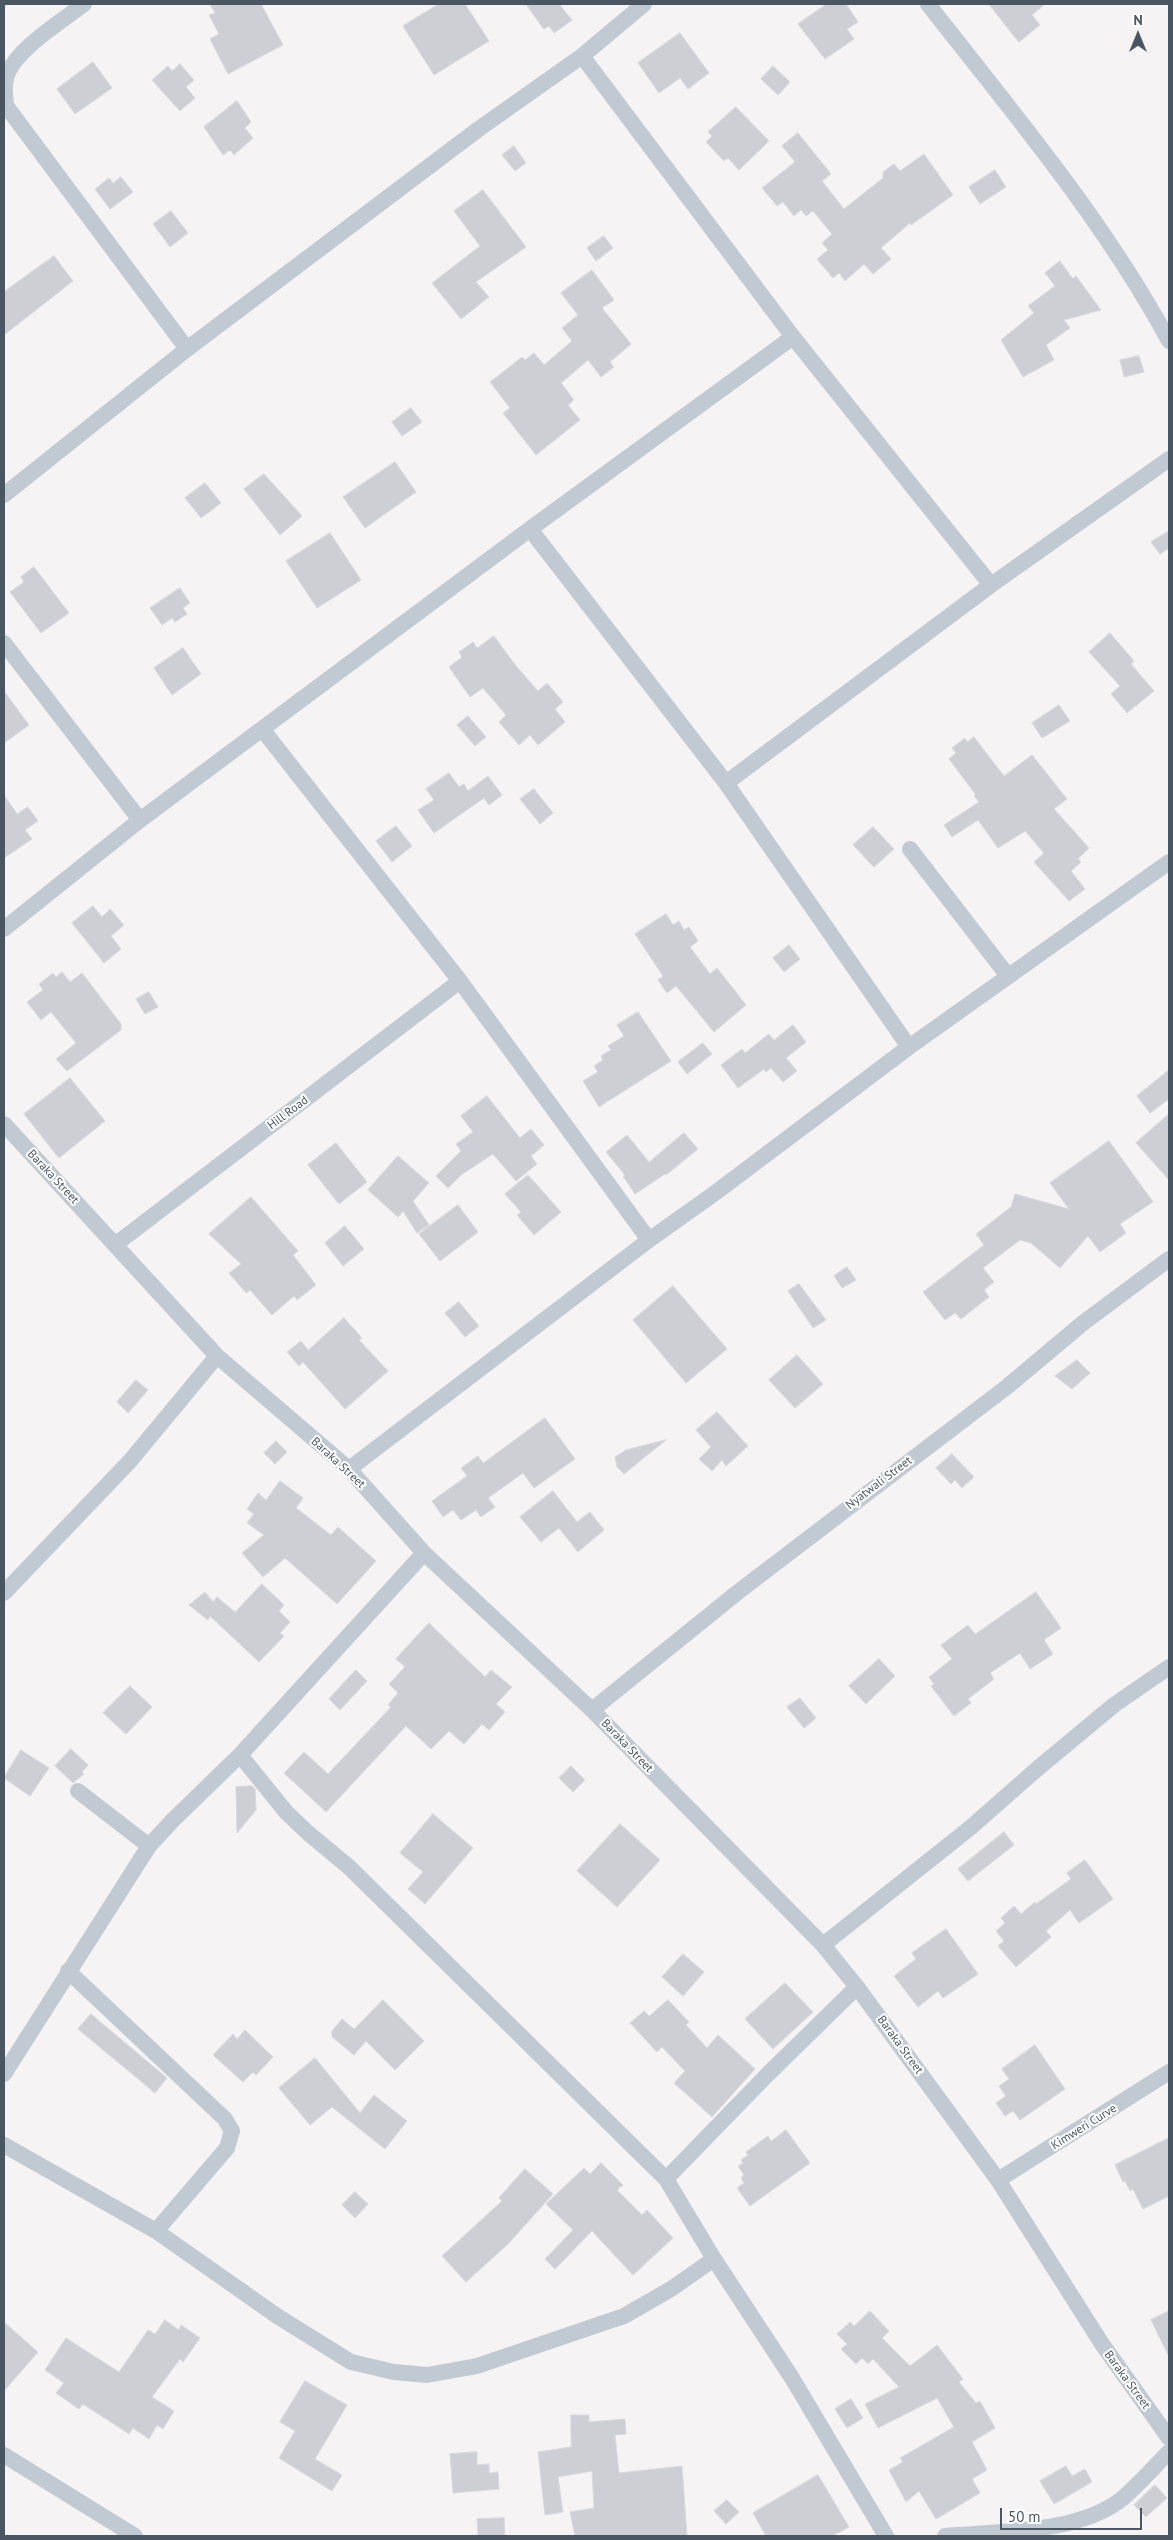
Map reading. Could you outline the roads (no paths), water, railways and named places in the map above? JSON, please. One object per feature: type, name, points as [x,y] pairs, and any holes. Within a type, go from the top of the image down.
[{"type":"street","points":[[84,4],[25,50],[12,65],[6,77],[5,104],[188,349]]},
{"type":"street","points":[[4,495],[188,349],[480,128],[582,56],[644,4]]},
{"type":"street","points":[[928,4],[1077,194],[1151,308],[1169,341]]},
{"type":"street","points":[[582,56],[793,337],[991,585]]},
{"type":"street","points":[[4,929],[140,820],[530,528],[793,337]]},
{"type":"street","points":[[726,782],[991,585],[1169,459]]},
{"type":"street","points":[[530,528],[726,782],[909,1047]]},
{"type":"street","points":[[4,643],[140,820]]},
{"type":"street","points":[[262,729],[460,981],[649,1240]]},
{"type":"street","points":[[910,849],[1008,976]]},
{"type":"street","points":[[349,1470],[649,1240],[723,1188],[909,1047],[1169,862]]},
{"type":"street","name":"Hill Road","points":[[116,1244],[460,981]]},
{"type":"street","name":"Baraka Street","points":[[6,1132],[116,1244],[217,1356],[349,1470],[424,1553],[592,1710],[823,1945],[857,1987],[998,2180],[1102,2344],[1169,2438]]},
{"type":"street","name":"Nyatwali Street","points":[[592,1710],[738,1592],[1008,1386],[1083,1323],[1169,1259]]},
{"type":"street","points":[[4,1593],[130,1461],[217,1356]]},
{"type":"street","points":[[4,2074],[149,1846],[240,1755],[424,1553]]},
{"type":"street","points":[[823,1945],[970,1828],[1037,1769],[1114,1706],[1169,1667]]},
{"type":"street","points":[[240,1755],[286,1812],[308,1834],[349,1867],[666,2178],[714,2259],[792,2378],[886,2536]]},
{"type":"street","points":[[78,1791],[149,1846]]},
{"type":"street","points":[[68,1971],[225,2119],[232,2131],[227,2148],[156,2231]]},
{"type":"street","points":[[666,2178],[857,1987]]},
{"type":"street","name":"Kimweri Curve","points":[[998,2180],[1169,2072]]},
{"type":"street","points":[[4,2145],[156,2231],[276,2316],[351,2362],[394,2372],[427,2375],[477,2366],[624,2316],[671,2289],[714,2259]]},
{"type":"street","points":[[945,2536],[1061,2525],[1092,2516],[1122,2499],[1169,2452]]},
{"type":"street","points":[[4,2455],[114,2530],[136,2536]]}]
